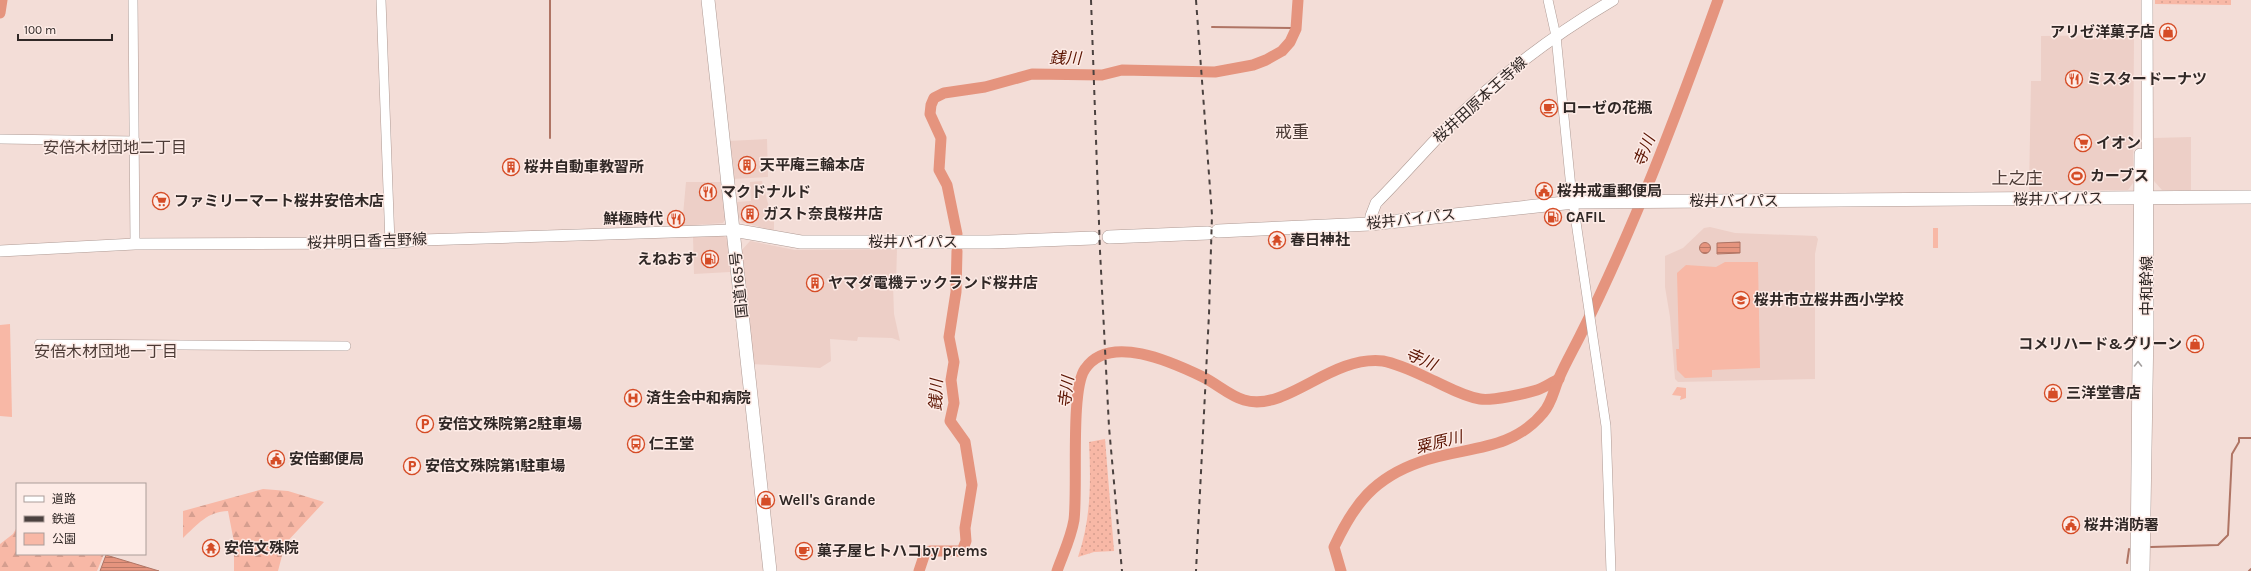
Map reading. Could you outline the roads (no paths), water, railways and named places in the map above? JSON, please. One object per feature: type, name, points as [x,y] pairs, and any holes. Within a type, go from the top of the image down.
[{"type":"highway","name":"国道165号","points":[[708,0],[770,571]]},
{"type":"highway","name":"桜井バイパス","points":[[1109,237],[1370,224],[1574,202],[2251,197]]},
{"type":"highway","name":"桜井バイパス","points":[[733,230],[801,242],[989,242],[1093,238]]},
{"type":"main road","name":"桜井田原本王寺線","points":[[1370,224],[1371,216],[1376,203],[1441,134],[1507,73],[1556,36],[1613,0]]},
{"type":"main road","name":"中和幹線","points":[[2140,0],[2144,198],[2144,571]]},
{"type":"main road","name":"中和幹線","points":[[2136,571],[2147,0]]},
{"type":"main road","name":"桜井明日香吉野線","points":[[0,250],[135,244],[390,243],[422,240],[733,230]]},
{"type":"street","points":[[133,0],[135,244]]},
{"type":"street","points":[[381,0],[390,243]]},
{"type":"street","points":[[1548,0],[1556,36],[1574,202],[1606,426],[1611,571]]},
{"type":"street","points":[[0,139],[135,141]]},
{"type":"street","points":[[39,344],[346,346]]},
{"type":"waterway","points":[[0,13],[2,0]]},
{"type":"waterway","points":[[550,0],[550,138]]},
{"type":"waterway","name":"銭川","points":[[957,234],[947,185],[939,170],[941,138],[930,114],[931,105],[934,98],[944,93],[985,87],[1032,74],[1102,75],[1122,70],[1215,72],[1253,65],[1282,51],[1290,42],[1296,29],[1298,0]]},
{"type":"waterway","name":"寺川","points":[[1341,571],[1334,547],[1349,518],[1358,505],[1367,494],[1378,485],[1404,468],[1420,462],[1501,442],[1530,426],[1546,409],[1561,373],[1600,295],[1637,212],[1671,128],[1718,0]]},
{"type":"waterway","points":[[1212,27],[1292,28]]},
{"type":"waterway","name":"銭川","points":[[919,571],[925,553],[930,551],[962,551],[966,541],[965,528],[972,485],[965,442],[950,421],[954,403],[951,380],[954,362],[949,337],[956,292],[957,251]]},
{"type":"waterway","name":"寺川","points":[[1057,571],[1069,540],[1074,520],[1075,440],[1080,380],[1085,369],[1096,358],[1109,353],[1125,352],[1158,358],[1203,377],[1239,398],[1260,402],[1276,399],[1345,366],[1364,361],[1383,361],[1395,364],[1460,393],[1480,399],[1500,398],[1531,392],[1559,379]]},
{"type":"waterway","points":[[2151,547],[2218,545],[2228,535],[2232,454],[2239,442],[2239,438],[2251,438]]},
{"type":"waterway","points":[[2127,563],[2129,549]]},
{"type":"railway","points":[[1091,0],[1100,251],[1109,427],[1122,571]]},
{"type":"railway","points":[[1196,0],[1212,215],[1209,314],[1196,571]]},
{"type":"place","name":"アリゼ洋菓子店","points":[[2168,32]]},
{"type":"place","name":"ミスタードーナツ","points":[[2074,79]]},
{"type":"place","name":"ローゼの花瓶","points":[[1549,108]]},
{"type":"place","name":"イオン","points":[[2083,143]]},
{"type":"place","name":"天平庵三輪本店","points":[[747,165]]},
{"type":"place","name":"桜井自動車教習所","points":[[511,167]]},
{"type":"place","name":"カーブス","points":[[2077,176]]},
{"type":"place","name":"桜井戒重郵便局","points":[[1544,191]]},
{"type":"place","name":"マクドナルド","points":[[708,192]]},
{"type":"place","name":"ファミリーマート桜井安倍木店","points":[[161,201]]},
{"type":"place","name":"ガスト奈良桜井店","points":[[750,214]]},
{"type":"place","name":"CAFIL","points":[[1553,217]]},
{"type":"place","name":"鮮極時代","points":[[676,219]]},
{"type":"place","name":"春日神社","points":[[1277,240]]},
{"type":"place","name":"えねおす","points":[[710,259]]},
{"type":"place","name":"ヤマダ電機テックランド桜井店","points":[[815,283]]},
{"type":"place","name":"桜井市立桜井西小学校","points":[[1741,300]]},
{"type":"place","name":"コメリハード&グリーン","points":[[2195,344]]},
{"type":"place","name":"三洋堂書店","points":[[2053,393]]},
{"type":"place","name":"済生会中和病院","points":[[633,398]]},
{"type":"place","name":"安倍文殊院第2駐車場","points":[[425,424]]},
{"type":"place","name":"仁王堂","points":[[636,444]]},
{"type":"place","name":"安倍郵便局","points":[[276,459]]},
{"type":"place","name":"安倍文殊院第1駐車場","points":[[412,466]]},
{"type":"place","name":"Well's Grande","points":[[766,500]]},
{"type":"place","name":"桜井消防署","points":[[2071,525]]},
{"type":"place","name":"安倍文殊院","points":[[211,548]]},
{"type":"place","name":"菓子屋ヒトハコby prems","points":[[804,551]]},
{"type":"district","name":"戒重","points":[[1292,132]]},
{"type":"district","name":"安倍木材団地二丁目","points":[[115,147]]},
{"type":"district","name":"上之庄","points":[[2017,178]]},
{"type":"district","name":"安倍木材団地一丁目","points":[[106,351]]},
{"type":"water label","name":"粟原川","points":[[1439,442]]}]
